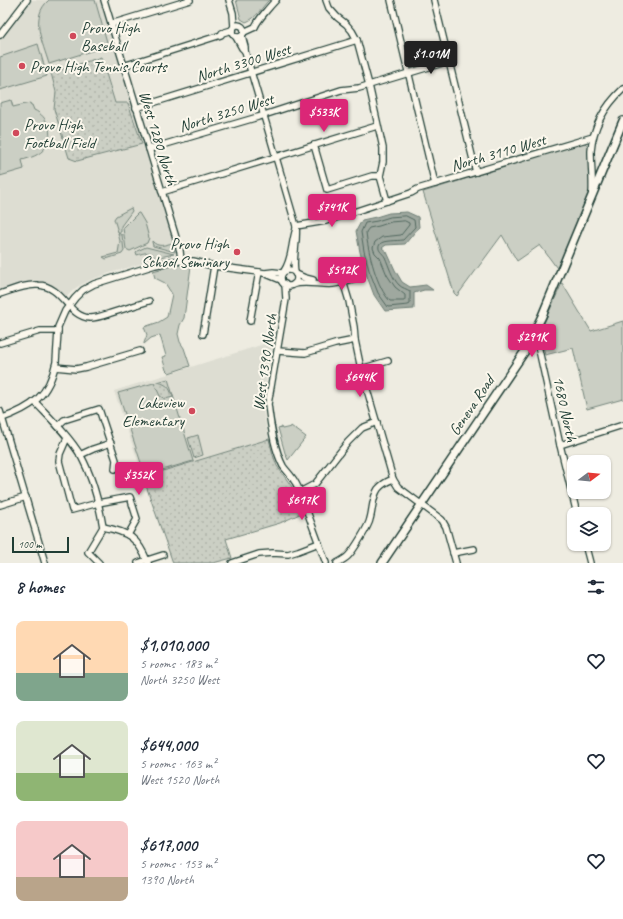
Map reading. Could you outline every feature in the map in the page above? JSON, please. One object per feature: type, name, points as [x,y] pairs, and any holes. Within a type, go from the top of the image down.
[{"type":"main road","name":"Geneva Road","points":[[382,563],[525,351],[535,332],[623,120]]},
{"type":"street","points":[[0,35],[27,0]]},
{"type":"street","name":"West 1280 North","points":[[104,0],[180,251],[181,261]]},
{"type":"street","points":[[111,24],[190,0]]},
{"type":"street","points":[[229,0],[235,16],[242,48],[245,51],[252,73],[296,226],[298,235],[294,262],[297,279],[293,285]]},
{"type":"street","points":[[124,66],[221,35],[222,33],[255,27],[256,23],[276,0]]},
{"type":"street","points":[[326,0],[329,8],[346,24],[357,40],[383,148],[383,162],[380,176],[387,201]]},
{"type":"street","points":[[391,0],[435,184]]},
{"type":"street","points":[[434,0],[476,172]]},
{"type":"street","name":"North 3300 West","points":[[136,108],[357,40]]},
{"type":"street","name":"North 3250 West","points":[[149,149],[341,90],[359,88],[449,61]]},
{"type":"street","points":[[592,197],[591,152],[593,137],[597,124],[604,111],[615,96],[623,89]]},
{"type":"street","points":[[162,192],[378,126]]},
{"type":"street","name":"North 3110 West","points":[[296,226],[326,221],[411,193],[418,189],[593,137]]},
{"type":"street","points":[[314,145],[327,190],[372,176],[380,176]]},
{"type":"street","points":[[283,282],[281,275],[290,261],[296,226]]},
{"type":"street","points":[[1,418],[26,408],[42,395],[51,380],[55,367],[58,327],[65,311],[83,290],[94,284],[174,261],[192,261],[261,273],[283,272],[289,269],[305,278],[319,281],[320,283]]},
{"type":"street","points":[[203,334],[214,266]]},
{"type":"street","points":[[261,273],[283,282],[287,286],[310,282],[318,284],[332,284],[361,276]]},
{"type":"street","points":[[250,321],[261,273]]},
{"type":"street","points":[[343,281],[353,320],[355,340],[361,369],[394,479],[398,487],[442,520],[446,527],[456,563]]},
{"type":"street","name":"West 1390 North","points":[[283,282],[286,299]]},
{"type":"street","points":[[0,294],[39,284],[49,287],[57,292],[73,310],[81,316],[90,318],[99,317],[149,301]]},
{"type":"street","name":"West 1390 North","points":[[293,285],[286,299],[268,404],[269,416],[280,460],[297,484],[326,563]]},
{"type":"street","points":[[0,344],[40,331],[58,332]]},
{"type":"street","name":"1680 North","points":[[535,332],[575,507]]},
{"type":"street","points":[[278,350],[305,352],[355,340]]},
{"type":"street","points":[[55,367],[76,369],[140,352]]},
{"type":"street","points":[[361,369],[388,362]]},
{"type":"street","points":[[35,402],[58,426],[80,455],[88,470],[95,490],[103,527],[88,552],[99,563]]},
{"type":"street","points":[[58,426],[64,420],[99,409],[116,460],[115,469]]},
{"type":"street","points":[[0,411],[45,563]]},
{"type":"street","points":[[300,492],[315,484],[348,442],[362,428],[377,422]]},
{"type":"street","points":[[560,445],[623,425]]},
{"type":"street","points":[[67,438],[60,454],[59,461],[72,510],[130,497],[137,519],[128,535]]},
{"type":"street","points":[[80,455],[111,443]]},
{"type":"street","points":[[337,563],[341,562],[348,556],[367,526],[370,520],[374,496],[378,488],[394,479]]},
{"type":"street","points":[[0,505],[26,497]]},
{"type":"street","points":[[103,527],[118,530],[135,540],[147,562]]},
{"type":"street","points":[[232,563],[259,554],[288,554],[298,552],[319,543]]},
{"type":"street","points":[[453,553],[474,548]]},
{"type":"street","points":[[587,551],[590,563]]},
{"type":"street","points":[[138,563],[147,562],[163,555]]},
{"type":"shaded area","points":[[29,0],[101,0],[177,253],[90,280],[77,287],[66,297],[57,289],[44,282],[19,284],[0,290],[0,36]]},
{"type":"shaded area","name":"Provo High Baseball","points":[[49,0],[95,0],[107,42],[104,47],[49,64],[41,39],[39,22],[43,7]]},
{"type":"shaded area","points":[[236,0],[269,0],[256,15],[246,22],[241,19]]},
{"type":"shaded area","name":"Provo High Tennis Courts","points":[[38,44],[47,76],[0,90],[0,57]]},
{"type":"shaded area","points":[[101,57],[115,103],[128,103],[142,144],[77,161],[69,158],[54,109],[56,92],[51,73]]},
{"type":"shaded area","points":[[11,100],[13,107],[30,103],[34,110],[46,121],[50,132],[48,143],[40,153],[22,160],[24,169],[0,176],[0,103]]},
{"type":"shaded area","points":[[585,143],[590,147],[590,196],[559,271],[540,245],[517,261],[502,235],[457,296],[454,293],[423,192]]},
{"type":"shaded area","points":[[131,208],[132,211],[121,226],[121,232],[118,232],[114,219],[116,216]]},
{"type":"shaded area","points":[[138,213],[145,223],[149,238],[147,243],[130,251],[126,249],[123,228]]},
{"type":"shaded area","points":[[118,233],[122,235],[124,251],[122,254],[106,259],[103,257],[118,253],[120,241]]},
{"type":"shaded area","points":[[152,241],[157,245],[172,243],[175,252],[153,246]]},
{"type":"shaded area","points":[[146,247],[174,254],[155,258],[149,253],[137,255],[137,251]]},
{"type":"shaded area","points":[[175,265],[191,266],[184,318],[180,325],[178,334],[190,366],[169,373],[166,370],[162,357],[166,356],[160,335],[151,338],[144,344],[147,335],[144,327],[159,322],[167,317],[172,294],[165,283],[155,278],[153,271]]},
{"type":"shaded area","points":[[562,283],[591,331],[623,321],[623,399],[587,409],[573,348],[545,355],[540,332]]},
{"type":"shaded area","name":"Lakeview Elementary","points":[[274,341],[268,366],[263,406],[269,439],[143,476],[114,391]]},
{"type":"shaded area","points":[[168,379],[193,461],[145,475],[118,393]]},
{"type":"shaded area","points":[[158,382],[168,387],[173,397],[165,399],[160,396],[154,383]]},
{"type":"shaded area","points":[[291,426],[306,437],[288,460],[278,428],[281,427],[282,429]]},
{"type":"shaded area","points":[[198,435],[203,455],[194,458],[188,438]]},
{"type":"shaded area","points":[[269,439],[277,466],[292,487],[302,513],[280,523],[226,539],[232,558],[213,563],[173,563],[143,477]]},
{"type":"water","points":[[407,212],[418,217],[419,227],[405,244],[386,245],[382,248],[387,252],[402,282],[410,287],[426,285],[433,290],[424,290],[414,293],[414,309],[385,311],[374,295],[365,271],[356,231],[362,220],[389,213]]},
{"type":"place","name":"Provo High Baseball","points":[[73,36]]},
{"type":"place","name":"Provo High Tennis Courts","points":[[22,66]]},
{"type":"place","name":"Provo High Football Field","points":[[16,133]]},
{"type":"place","name":"Provo High School Seminary","points":[[237,252]]},
{"type":"place","name":"Lakeview Elementary","points":[[192,411]]}]
